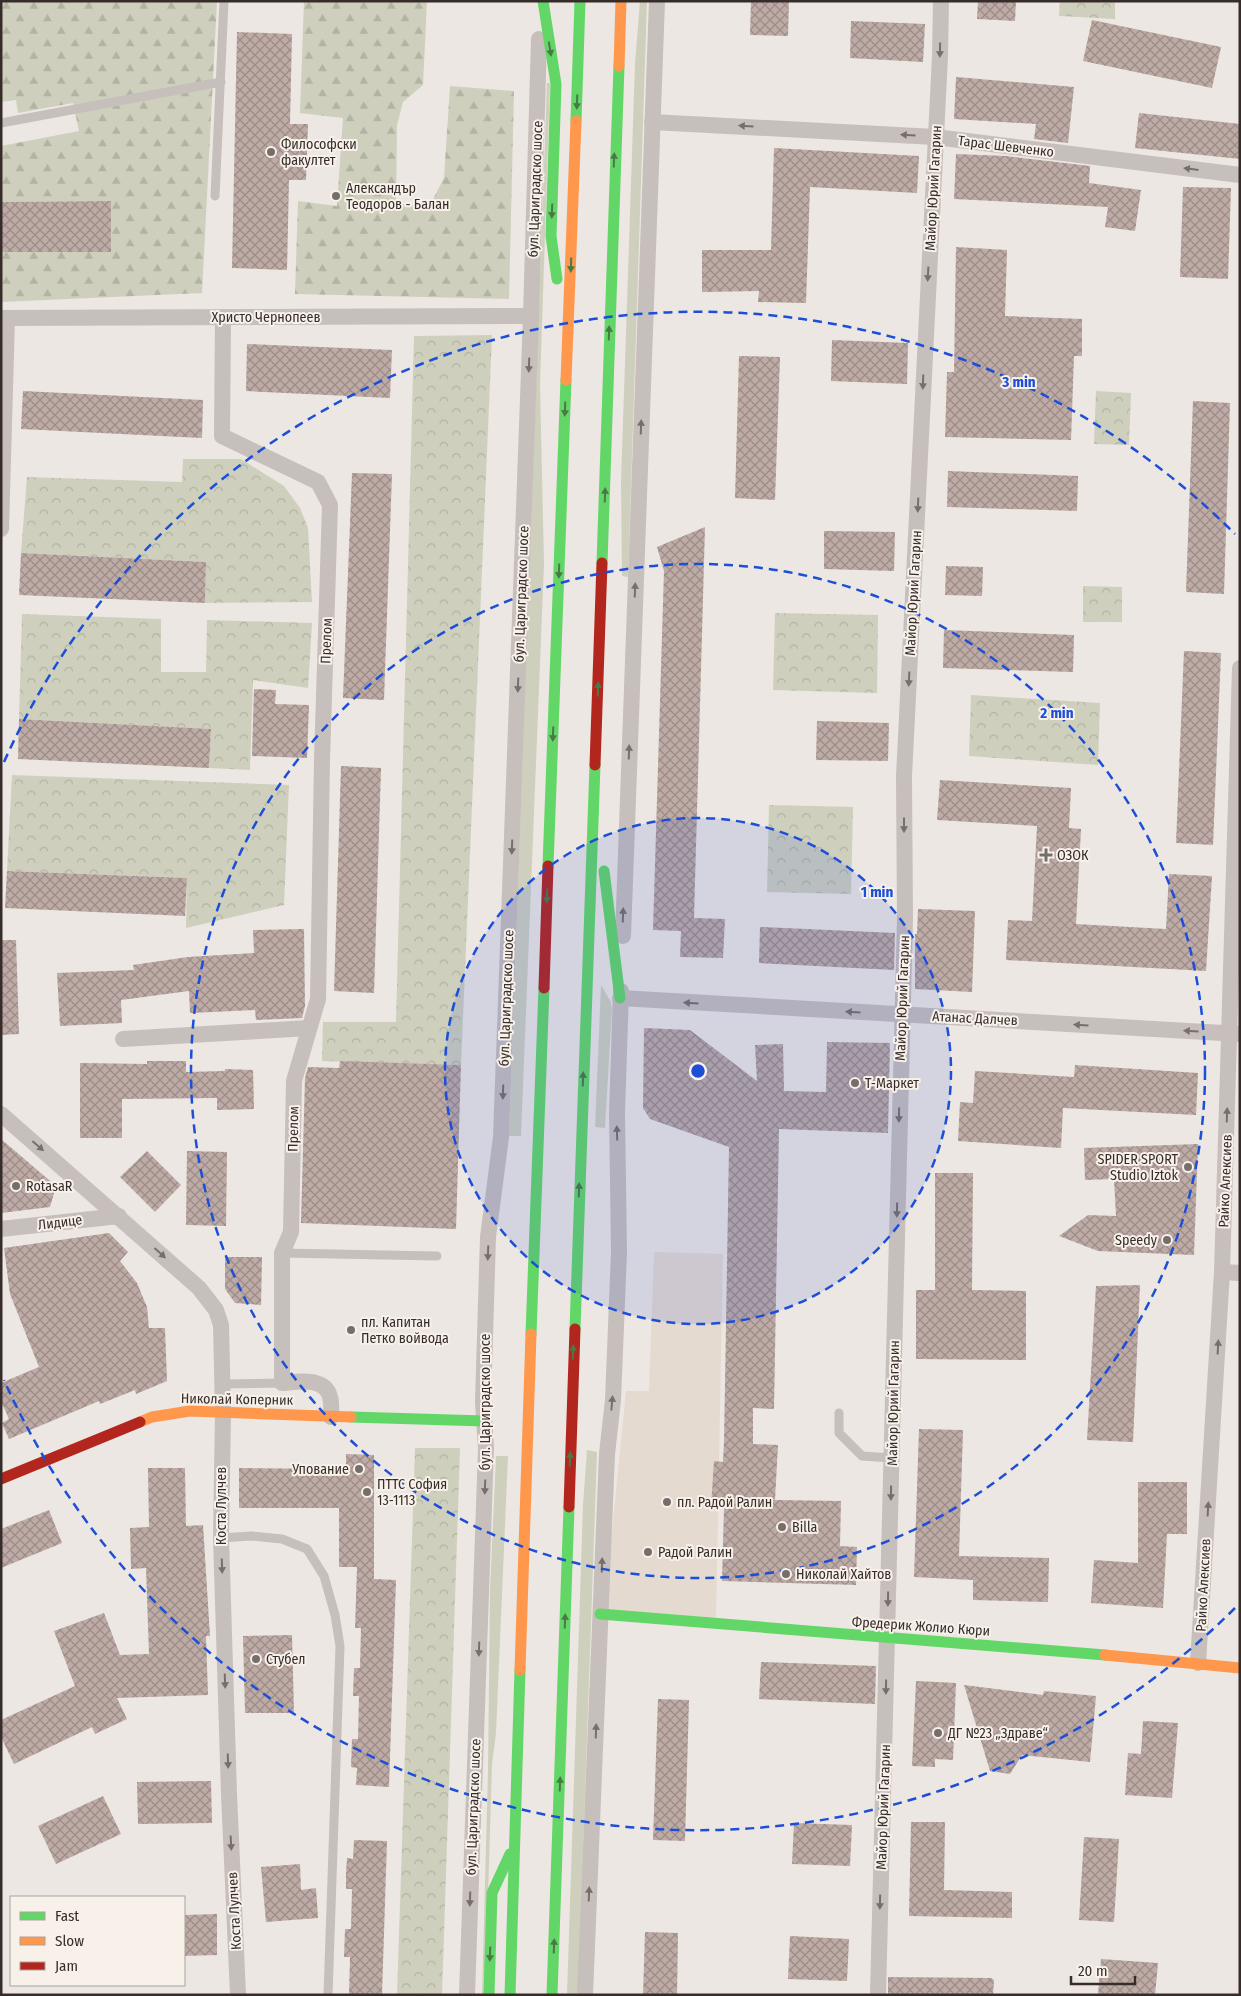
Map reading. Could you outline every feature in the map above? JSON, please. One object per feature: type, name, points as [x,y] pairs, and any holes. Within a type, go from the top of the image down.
[{"type":"main road","points":[[542,1],[556,84],[551,236],[567,360]]},
{"type":"main road","points":[[510,1995],[528,1415],[580,1]]},
{"type":"main road","points":[[552,1995],[604,534],[612,209],[621,1]]},
{"type":"main road","points":[[594,790],[620,998]]},
{"type":"main road","name":"Николай Коперник","points":[[1,1479],[89,1441],[152,1417],[190,1411],[485,1420]]},
{"type":"main road","name":"Фредерик Жолио Кюри","points":[[600,1614],[1240,1668]]},
{"type":"main road","points":[[489,1995],[492,1894],[516,1841]]},
{"type":"street","name":"бул. Цариградско шосе","points":[[467,1995],[486,1458],[484,1392],[488,1237],[501,1137],[542,1]]},
{"type":"street","points":[[585,1995],[607,1454],[613,1400],[619,1252],[617,1113],[620,998],[656,1]]},
{"type":"street","name":"Майор Юрий Гагарин","points":[[878,1995],[902,1014],[904,776],[941,1]]},
{"type":"street","name":"Тарас Шевченко","points":[[652,122],[936,137],[1240,175]]},
{"type":"street","name":"Христо Чернопеев","points":[[4,318],[531,316]]},
{"type":"street","name":"Прелом","points":[[224,317],[222,436],[318,482],[330,505],[322,760],[318,999],[294,1081],[291,1232],[282,1253]]},
{"type":"street","points":[[1,529],[4,318]]},
{"type":"street","name":"Райко Алексиев","points":[[1198,1663],[1235,1033],[1240,668]]},
{"type":"street","name":"Атанас Далчев","points":[[620,998],[1235,1033]]},
{"type":"street","points":[[124,1039],[310,1028]]},
{"type":"street","name":"Коста Лулчев","points":[[1,1114],[199,1288],[216,1310],[221,1325],[223,1412],[221,1538],[229,1794],[238,1995]]},
{"type":"street","name":"Лидице","points":[[1,1229],[119,1216]]},
{"type":"street","points":[[282,1253],[282,1383],[317,1382],[328,1390],[330,1416]]},
{"type":"street","points":[[1222,1272],[1240,1273]]},
{"type":"lane","points":[[215,196],[224,1]]},
{"type":"lane","points":[[1,123],[221,82]]},
{"type":"lane","points":[[282,1253],[437,1256]]},
{"type":"lane","points":[[222,1384],[282,1383]]},
{"type":"lane","points":[[839,1413],[840,1433],[862,1456],[892,1458]]},
{"type":"lane","points":[[221,1538],[251,1536],[282,1539],[307,1549],[324,1576],[335,1614],[340,1646],[328,1995]]},
{"type":"green space","points":[[1,1],[217,1],[202,293],[1,302],[1,252],[111,251],[111,201],[1,202],[1,146],[79,131],[73,103],[18,113],[16,100],[1,102]]},
{"type":"green space","points":[[304,1],[427,1],[423,85],[403,102],[397,125],[396,203],[429,207],[444,178],[450,86],[514,91],[509,299],[295,294],[298,201],[337,206],[343,118],[300,113]]},
{"type":"green space","points":[[640,1],[647,1],[628,577],[622,576],[621,482],[635,64]]},
{"type":"green space","points":[[1060,1],[1115,1],[1115,19],[1059,16]]},
{"type":"green space","points":[[547,83],[550,83],[540,385],[544,564],[521,1136],[509,1136]]},
{"type":"green space","points":[[492,335],[461,1065],[322,1061],[323,1022],[396,1022],[414,336]]},
{"type":"green space","points":[[1096,391],[1131,393],[1129,445],[1094,444]]},
{"type":"green space","points":[[183,459],[241,459],[284,486],[300,508],[308,528],[312,602],[205,603],[206,562],[21,553],[27,477],[182,482]]},
{"type":"green space","points":[[1083,586],[1122,587],[1122,622],[1083,622]]},
{"type":"green space","points":[[775,613],[878,615],[877,693],[773,690]]},
{"type":"green space","points":[[22,614],[161,619],[161,672],[206,672],[207,620],[312,623],[308,688],[253,680],[250,770],[209,768],[211,729],[19,719]]},
{"type":"green space","points":[[971,695],[1100,703],[1098,765],[969,756]]},
{"type":"green space","points":[[12,775],[289,785],[284,905],[186,928],[187,878],[7,871]]},
{"type":"green space","points":[[769,805],[853,807],[851,894],[767,892]]},
{"type":"green space","points":[[601,985],[611,1002],[612,1009],[605,1128],[595,1127]]},
{"type":"green space","points":[[415,1448],[460,1448],[442,1995],[397,1995]]},
{"type":"green space","points":[[587,1450],[597,1452],[578,1995],[567,1995],[583,1505]]},
{"type":"green space","points":[[496,1456],[508,1456],[496,1733],[492,1764],[485,1995],[482,1995],[488,1772],[490,1590]]},
{"type":"shaded area","name":"пл. Радой Ралин","points":[[654,1252],[723,1254],[716,1619],[604,1612],[626,1391],[649,1391]]},
{"type":"building","points":[[751,1],[789,1],[788,36],[750,35]]},
{"type":"building","points":[[978,1],[1016,1],[1015,21],[977,19]]},
{"type":"building","points":[[1092,20],[1221,47],[1212,88],[1083,61]]},
{"type":"building","points":[[851,21],[925,24],[923,62],[850,58]]},
{"type":"building","name":"Философски факултет","points":[[237,32],[292,34],[290,124],[308,124],[306,180],[289,180],[287,270],[232,268]]},
{"type":"building","points":[[956,77],[1074,87],[1068,143],[1034,139],[1036,124],[954,119]]},
{"type":"building","points":[[1139,113],[1240,124],[1240,159],[1135,148]]},
{"type":"building","points":[[774,148],[919,156],[917,193],[810,187],[806,303],[758,302],[759,291],[702,292],[702,250],[771,250]]},
{"type":"building","points":[[956,154],[1006,156],[1090,166],[1089,183],[1141,190],[1135,231],[1105,227],[1108,207],[954,199]]},
{"type":"building","points":[[1183,187],[1231,188],[1228,279],[1180,277]]},
{"type":"building","points":[[111,201],[111,252],[1,252],[1,202]]},
{"type":"building","points":[[956,247],[1007,250],[1005,316],[1082,319],[1082,356],[1074,356],[1071,440],[945,437],[947,372],[954,372]]},
{"type":"building","points":[[832,340],[908,343],[907,384],[831,381]]},
{"type":"building","points":[[247,344],[392,350],[390,398],[246,391]]},
{"type":"building","points":[[739,356],[780,357],[775,500],[735,498]]},
{"type":"building","points":[[23,391],[203,400],[202,438],[21,429]]},
{"type":"building","points":[[1193,401],[1230,403],[1224,594],[1186,592]]},
{"type":"building","points":[[948,471],[1078,476],[1077,511],[947,507]]},
{"type":"building","points":[[352,473],[392,474],[384,700],[343,698]]},
{"type":"building","points":[[705,527],[694,918],[725,919],[723,958],[680,957],[681,931],[653,930],[664,571],[657,547]]},
{"type":"building","points":[[824,531],[895,532],[894,571],[824,569]]},
{"type":"building","points":[[21,553],[206,562],[205,603],[19,595]]},
{"type":"building","points":[[946,566],[983,567],[982,596],[945,595]]},
{"type":"building","points":[[944,630],[1074,635],[1073,672],[943,668]]},
{"type":"building","points":[[1184,651],[1221,653],[1213,845],[1176,843]]},
{"type":"building","points":[[254,689],[276,690],[275,704],[309,705],[307,758],[252,756]]},
{"type":"building","points":[[19,719],[211,729],[209,768],[18,759]]},
{"type":"building","points":[[817,721],[889,723],[888,761],[816,760]]},
{"type":"building","points":[[341,766],[381,768],[374,993],[334,991]]},
{"type":"building","points":[[940,780],[1071,788],[1069,828],[1081,829],[1076,924],[1166,929],[1169,874],[1212,876],[1206,971],[1006,960],[1008,920],[1032,921],[1037,826],[937,820]]},
{"type":"building","points":[[7,871],[187,878],[185,916],[5,908]]},
{"type":"building","points":[[918,909],[975,911],[972,992],[915,989],[915,934],[917,934]]},
{"type":"building","points":[[760,927],[895,933],[894,970],[759,963]]},
{"type":"building","points":[[304,929],[305,1006],[302,1018],[256,1020],[255,1010],[190,1013],[189,991],[121,1000],[122,1023],[60,1026],[57,973],[134,970],[133,965],[188,957],[254,953],[253,930]]},
{"type":"building","points":[[1,940],[16,940],[19,1034],[1,1035]]},
{"type":"building","points":[[644,1028],[690,1030],[757,1081],[755,1045],[783,1044],[784,1091],[826,1092],[827,1042],[890,1043],[888,1133],[779,1129],[774,1409],[753,1408],[753,1444],[778,1445],[775,1500],[841,1501],[840,1546],[857,1547],[856,1585],[722,1581],[724,1508],[711,1507],[714,1461],[723,1462],[724,1442],[729,1147],[650,1119],[643,1108]]},
{"type":"building","points":[[147,1061],[186,1061],[186,1072],[225,1071],[225,1069],[253,1070],[254,1109],[217,1110],[217,1098],[122,1099],[122,1138],[80,1138],[80,1063],[147,1064]]},
{"type":"building","points":[[340,1061],[461,1065],[456,1229],[301,1223],[305,1078],[308,1067],[339,1068]]},
{"type":"building","points":[[1075,1065],[1198,1073],[1196,1115],[1063,1108],[1061,1148],[958,1141],[960,1102],[973,1103],[975,1071],[1074,1077]]},
{"type":"building","points":[[1,1139],[56,1186],[50,1207],[1,1213]]},
{"type":"building","points":[[1198,1144],[1194,1255],[1098,1251],[1059,1236],[1088,1215],[1116,1216],[1114,1179],[1085,1180],[1084,1148]]},
{"type":"building","points":[[147,1151],[181,1185],[155,1212],[120,1177]]},
{"type":"building","points":[[187,1151],[227,1152],[226,1226],[186,1225]]},
{"type":"building","points":[[935,1173],[973,1173],[972,1290],[1026,1291],[1026,1360],[916,1359],[916,1290],[935,1290]]},
{"type":"building","points":[[109,1233],[128,1252],[120,1261],[137,1283],[147,1307],[149,1328],[165,1328],[167,1381],[136,1394],[135,1390],[100,1404],[99,1401],[9,1439],[2,1423],[9,1419],[1,1401],[1,1383],[39,1367],[10,1294],[4,1248]]},
{"type":"building","points":[[225,1257],[262,1257],[261,1305],[235,1303],[225,1289]]},
{"type":"building","points":[[1140,1285],[1133,1442],[1087,1440],[1096,1286]]},
{"type":"building","points":[[919,1429],[963,1430],[959,1556],[1049,1558],[1048,1602],[973,1600],[973,1580],[914,1577]]},
{"type":"building","points":[[346,1454],[374,1455],[374,1579],[396,1580],[389,1787],[356,1785],[357,1768],[351,1767],[352,1739],[358,1739],[359,1696],[353,1696],[354,1668],[360,1668],[361,1628],[355,1628],[357,1567],[339,1567],[339,1508],[239,1508],[239,1468],[346,1469]]},
{"type":"building","points":[[148,1468],[185,1468],[186,1526],[203,1525],[210,1636],[206,1636],[208,1695],[117,1698],[127,1719],[95,1734],[92,1727],[14,1764],[1,1737],[1,1720],[75,1686],[54,1631],[104,1613],[120,1655],[149,1654],[146,1568],[131,1569],[130,1528],[149,1527]]},
{"type":"building","points":[[1138,1482],[1187,1482],[1187,1534],[1167,1534],[1163,1608],[1091,1603],[1094,1560],[1138,1563]]},
{"type":"building","points":[[49,1510],[62,1543],[1,1568],[1,1529]]},
{"type":"building","points":[[292,1635],[294,1713],[245,1713],[243,1636]]},
{"type":"building","points":[[761,1662],[876,1666],[875,1704],[759,1699]]},
{"type":"building","points":[[916,1681],[956,1683],[953,1760],[935,1759],[935,1767],[912,1766]]},
{"type":"building","points":[[964,1685],[1043,1695],[1044,1691],[1096,1696],[1090,1762],[1022,1755],[1010,1774],[990,1771]]},
{"type":"building","points":[[658,1699],[689,1700],[685,1841],[653,1840]]},
{"type":"building","points":[[1143,1721],[1178,1723],[1172,1798],[1125,1795],[1128,1753],[1141,1754]]},
{"type":"building","points":[[211,1781],[212,1823],[138,1824],[137,1782]]},
{"type":"building","points":[[103,1796],[121,1834],[56,1864],[38,1826]]},
{"type":"building","points":[[911,1822],[945,1822],[944,1890],[1012,1892],[1012,1918],[909,1916]]},
{"type":"building","points":[[794,1823],[852,1825],[850,1866],[792,1864]]},
{"type":"building","points":[[1084,1837],[1119,1839],[1114,1922],[1079,1920]]},
{"type":"building","points":[[354,1840],[387,1841],[382,1995],[349,1995],[350,1957],[344,1957],[345,1929],[351,1929],[352,1889],[346,1889],[346,1874],[347,1858],[353,1859]]},
{"type":"building","points":[[300,1864],[301,1890],[316,1888],[318,1918],[266,1922],[261,1867]]},
{"type":"building","points":[[217,1914],[217,1955],[185,1956],[185,1915]]},
{"type":"building","points":[[645,1932],[678,1933],[677,1995],[643,1995]]},
{"type":"building","points":[[790,1936],[849,1939],[847,1981],[788,1979]]},
{"type":"building","points":[[1101,1959],[1158,1963],[1155,1995],[1098,1995]]},
{"type":"building","points":[[888,1977],[991,1978],[994,1980],[993,1995],[888,1995]]},
{"type":"traffic: fast","points":[[543,1],[556,84],[551,236],[557,279]]},
{"type":"traffic: fast","points":[[576,121],[580,1]]},
{"type":"traffic: fast","points":[[602,563],[619,66]]},
{"type":"traffic: fast","points":[[548,866],[566,380]]},
{"type":"traffic: fast","points":[[575,1329],[595,765]]},
{"type":"traffic: fast","points":[[604,871],[620,998]]},
{"type":"traffic: fast","points":[[531,1334],[544,988]]},
{"type":"traffic: fast","points":[[351,1417],[485,1421]]},
{"type":"traffic: fast","points":[[552,1995],[569,1507]]},
{"type":"traffic: fast","points":[[600,1614],[1105,1655]]},
{"type":"traffic: fast","points":[[510,1995],[520,1670]]},
{"type":"traffic: fast","points":[[489,1995],[492,1893],[510,1854]]},
{"type":"traffic: slow","points":[[619,66],[621,1]]},
{"type":"traffic: slow","points":[[566,380],[576,121]]},
{"type":"traffic: slow","points":[[520,1670],[531,1334]]},
{"type":"traffic: slow","points":[[140,1422],[152,1417],[190,1411],[351,1417]]},
{"type":"traffic: slow","points":[[1105,1655],[1240,1668]]},
{"type":"traffic: jam","points":[[595,765],[602,563]]},
{"type":"traffic: jam","points":[[544,988],[548,866]]},
{"type":"traffic: jam","points":[[569,1507],[575,1329]]},
{"type":"traffic: jam","points":[[1,1479],[140,1422]]},
{"type":"place","name":"Философски факултет","points":[[271,152]]},
{"type":"place","name":"Александър Теодоров - Балан","points":[[336,196]]},
{"type":"place","name":"ОЗОК","points":[[1046,855]]},
{"type":"place","name":"Т-Маркет","points":[[855,1083]]},
{"type":"place","name":"SPIDER SPORT Studio Iztok","points":[[1188,1167]]},
{"type":"place","name":"RotasaR","points":[[16,1186]]},
{"type":"place","name":"Speedy","points":[[1167,1240]]},
{"type":"place","name":"пл. Капитан Петко войвода","points":[[351,1330]]},
{"type":"place","name":"Упование","points":[[359,1469]]},
{"type":"place","name":"ПТТС София 13-1113","points":[[367,1492]]},
{"type":"place","name":"пл. Радой Ралин","points":[[667,1502]]},
{"type":"place","name":"Billa","points":[[782,1527]]},
{"type":"place","name":"Радой Ралин","points":[[648,1552]]},
{"type":"place","name":"Николай Хайтов","points":[[786,1574]]},
{"type":"place","name":"Стубел","points":[[256,1659]]},
{"type":"place","name":"ДГ №23 „Здраве“","points":[[938,1733]]}]
